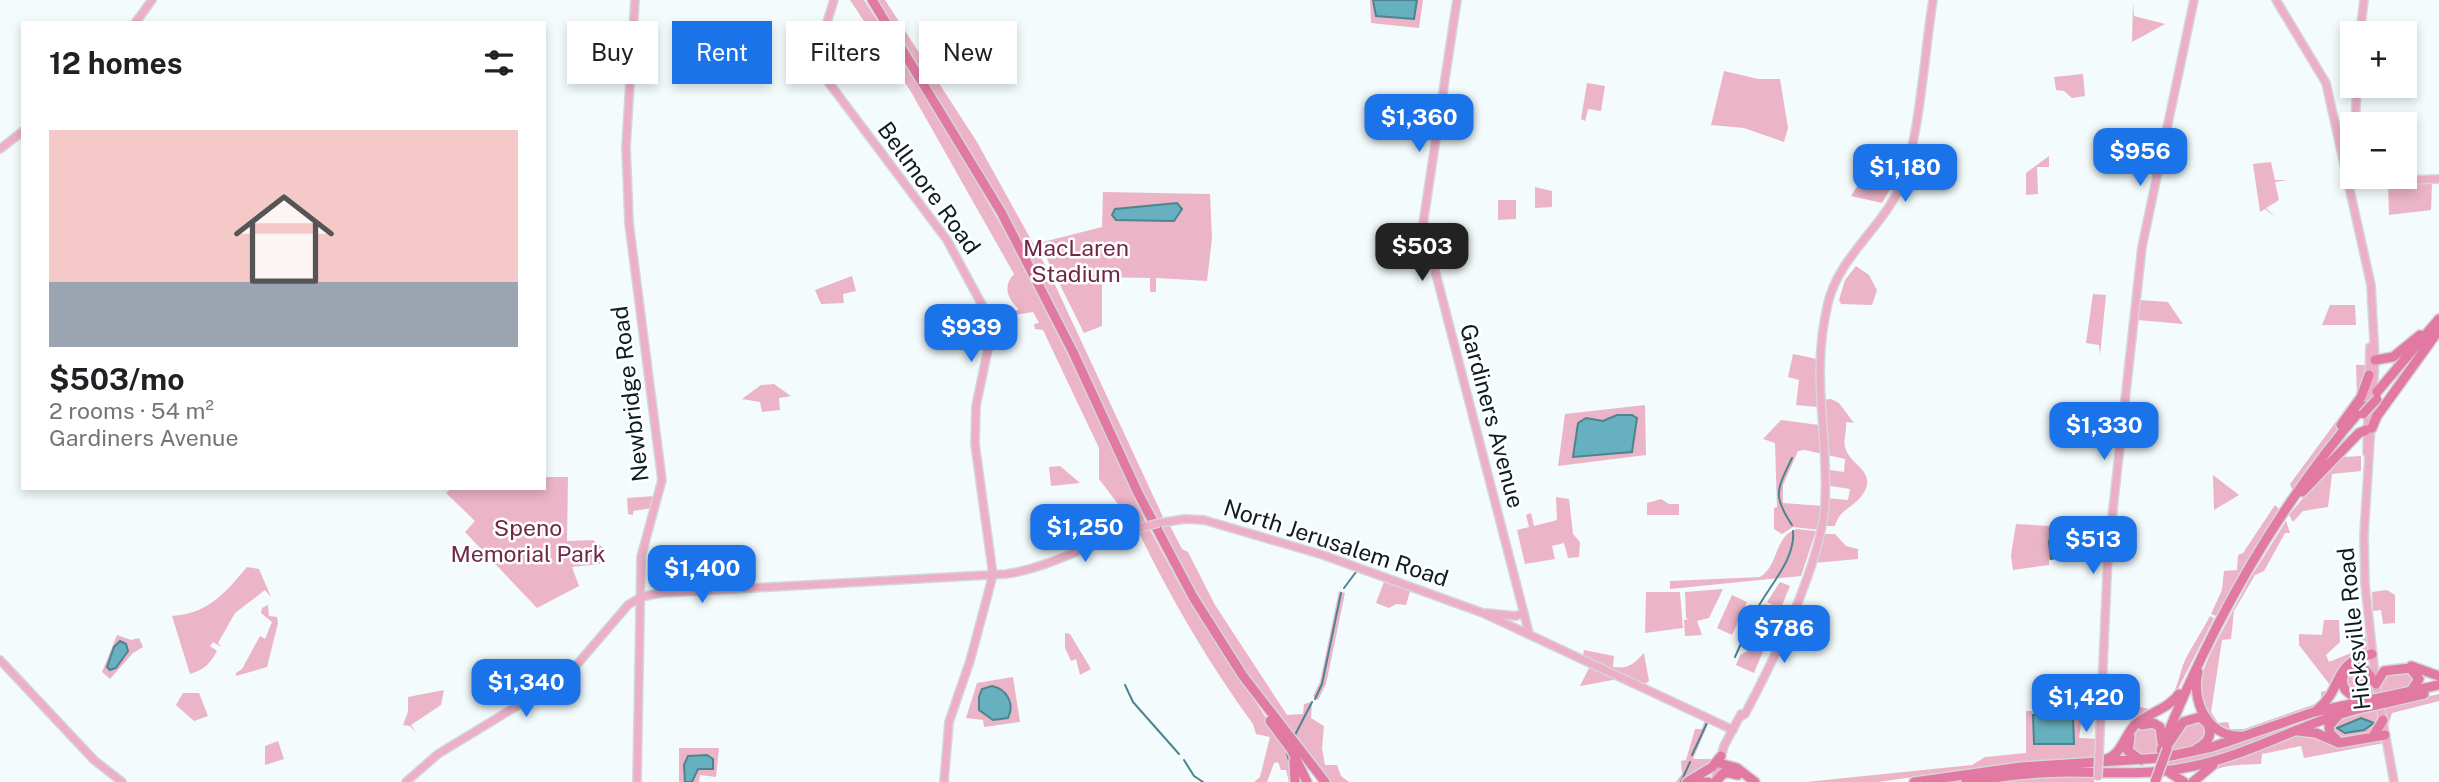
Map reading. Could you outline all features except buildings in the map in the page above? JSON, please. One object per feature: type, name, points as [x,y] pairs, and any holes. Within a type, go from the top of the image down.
[{"type":"highway","points":[[869,0],[957,142],[1005,227],[1068,349],[1174,571],[1230,663],[1291,749],[1307,782]]},
{"type":"highway","points":[[869,0],[957,136],[1013,235],[1073,352],[1138,493],[1193,597],[1243,676],[1325,780]]},
{"type":"highway","points":[[2375,360],[2393,356],[2439,318]]},
{"type":"highway","points":[[2290,505],[2439,318]]},
{"type":"highway","points":[[2377,395],[2439,329]]},
{"type":"highway","points":[[2290,505],[2359,433],[2369,429],[2439,329]]},
{"type":"highway","points":[[2155,782],[2195,673],[2279,521],[2361,397],[2369,375]]},
{"type":"highway","points":[[2302,492],[2364,410]]},
{"type":"highway","points":[[2314,712],[2328,699],[2345,666],[2372,653]]},
{"type":"highway","points":[[2374,668],[2409,666],[2439,676]]},
{"type":"highway","points":[[2380,701],[2349,695],[2342,680],[2349,669],[2360,667],[2369,672],[2376,684],[2384,671],[2410,668],[2418,679],[2411,691]]},
{"type":"highway","points":[[2195,673],[2195,695],[2213,727],[2225,735],[2248,736]]},
{"type":"highway","points":[[2086,762],[2113,756],[2134,726],[2167,708],[2195,673]]},
{"type":"highway","points":[[2193,782],[2203,771],[2221,761],[2293,731],[2346,711],[2439,685]]},
{"type":"highway","points":[[1914,782],[2021,766],[2143,760],[2185,753],[2248,736],[2314,712],[2439,691]]},
{"type":"highway","points":[[2346,711],[2330,723],[2330,733],[2335,739],[2343,742],[2385,735]]},
{"type":"highway","points":[[2148,778],[2186,720],[2196,717],[2204,720],[2210,728],[2209,738],[2202,746],[2185,753]]},
{"type":"highway","points":[[2373,736],[2383,720]]},
{"type":"highway","points":[[2143,760],[2130,754],[2127,746],[2132,732],[2141,725],[2153,723],[2160,727],[2166,747]]},
{"type":"highway","points":[[2293,731],[2316,733],[2339,743],[2385,735]]},
{"type":"highway","points":[[1291,749],[1295,782]]},
{"type":"highway","points":[[1687,782],[1720,759],[1755,782]]},
{"type":"highway","points":[[2125,782],[2221,761]]},
{"type":"highway","points":[[1714,782],[1720,774],[1727,771],[1737,774],[1745,782]]},
{"type":"highway","points":[[2165,772],[2176,774],[2184,782]]},
{"type":"highway","points":[[1966,782],[2036,774],[2148,778]]},
{"type":"highway","points":[[2096,777],[2107,777],[2112,782]]},
{"type":"highway","points":[[1694,782],[1708,782]]},
{"type":"main road","points":[[136,21],[152,0]]},
{"type":"main road","name":"Newbridge Road","points":[[635,0],[626,147],[629,223],[662,477],[642,551],[637,782]]},
{"type":"main road","name":"Bellmore Road","points":[[834,0],[814,62],[947,240],[986,314],[988,349],[976,406],[975,444],[993,575],[970,661],[948,722],[944,782]]},
{"type":"main road","name":"Gardiners Avenue","points":[[1457,0],[1423,225],[1529,633]]},
{"type":"main road","points":[[1714,782],[1720,759],[1769,661],[1822,532],[1825,489],[1817,372],[1825,315],[1833,286],[1897,191],[1910,156],[1933,0]]},
{"type":"main road","points":[[2096,777],[2108,554],[2142,247],[2194,0]]},
{"type":"main road","name":"Hicksville Road","points":[[2276,0],[2326,83],[2340,141]]},
{"type":"main road","points":[[2361,21],[2364,0]]},
{"type":"main road","points":[[0,149],[21,133]]},
{"type":"main road","points":[[1902,178],[1918,166]]},
{"type":"main road","points":[[2417,180],[2439,180]]},
{"type":"main road","name":"Hicksville Road","points":[[2351,189],[2371,285],[2365,584],[2376,684],[2394,782]]},
{"type":"main road","name":"Hicksville Road","points":[[2369,429],[2375,360],[2372,339]]},
{"type":"main road","name":"North Jerusalem Road","points":[[641,597],[661,593],[993,575],[1045,565],[1115,535],[1159,523],[1189,519],[1210,522],[1323,555],[1483,613],[1733,730]]},
{"type":"main road","points":[[406,782],[438,754],[568,675],[621,612],[641,597]]},
{"type":"main road","points":[[1483,613],[1516,616],[1524,613]]},
{"type":"main road","points":[[0,660],[94,760],[122,782]]},
{"type":"green space","points":[[850,0],[864,0],[877,21],[864,21]]},
{"type":"green space","points":[[874,0],[885,0],[899,21],[886,21]]},
{"type":"green space","points":[[1370,0],[1423,0],[1419,28],[1371,23]]},
{"type":"green space","points":[[2133,3],[2134,16],[2165,24],[2132,42]]},
{"type":"green space","points":[[905,31],[919,52],[919,76],[905,52]]},
{"type":"green space","points":[[905,64],[1009,239],[1086,391],[1146,523],[1123,529],[1119,519],[1127,516],[1099,479],[1099,448],[1043,330],[1035,329],[1034,324],[1039,323],[1033,312],[1003,317],[1019,309],[1012,301],[1007,288],[1014,274],[905,83]]},
{"type":"green space","points":[[1724,71],[1758,79],[1780,79],[1788,128],[1784,142],[1744,128],[1711,125]]},
{"type":"green space","points":[[2083,74],[2085,96],[2072,98],[2064,91],[2056,90],[2054,77]]},
{"type":"green space","points":[[1587,83],[1605,86],[1601,111],[1588,109],[1585,121],[1581,119]]},
{"type":"green space","points":[[924,84],[939,84],[977,142],[1050,274],[1163,517],[1153,521],[1036,273]]},
{"type":"green space","points":[[1939,149],[1951,163],[1927,184],[1912,179],[1915,168]]},
{"type":"green space","points":[[2049,156],[2049,167],[2037,167],[2038,194],[2026,195],[2026,173]]},
{"type":"green space","points":[[2271,162],[2275,180],[2287,180],[2275,182],[2279,200],[2266,208],[2275,217],[2265,209],[2260,212],[2253,164]]},
{"type":"green space","points":[[1870,165],[1898,176],[1882,203],[1851,196]]},
{"type":"green space","points":[[2417,183],[2432,183],[2431,210],[2389,215],[2388,189],[2417,189]]},
{"type":"green space","points":[[1535,187],[1552,191],[1552,207],[1535,208]]},
{"type":"green space","name":"MacLaren Stadium","points":[[1103,192],[1210,194],[1212,238],[1207,281],[1156,278],[1156,292],[1150,292],[1150,278],[1102,277],[1102,326],[1084,333],[1039,243],[1102,227]]},
{"type":"green space","points":[[1498,200],[1516,200],[1516,219],[1498,220]]},
{"type":"green space","points":[[1856,266],[1869,275],[1877,290],[1872,305],[1841,304],[1839,300],[1845,280]]},
{"type":"green space","points":[[852,276],[856,291],[843,294],[844,303],[821,304],[815,290]]},
{"type":"green space","points":[[2093,294],[2106,295],[2100,355],[2099,345],[2086,343]]},
{"type":"green space","points":[[2140,300],[2168,302],[2183,324],[2138,320]]},
{"type":"green space","points":[[2330,305],[2355,305],[2356,325],[2322,325]]},
{"type":"green space","points":[[1793,354],[1817,359],[1817,407],[1796,405],[1799,380],[1788,377]]},
{"type":"green space","points":[[2356,365],[2367,365],[2357,398]]},
{"type":"green space","points":[[774,384],[791,396],[779,398],[780,410],[762,412],[760,402],[742,399],[761,385]]},
{"type":"green space","points":[[2357,398],[2293,492],[2290,484],[2349,404]]},
{"type":"green space","points":[[1831,399],[1839,403],[1854,423],[1846,422],[1845,447],[1865,474],[1867,486],[1860,498],[1840,516],[1835,526],[1821,526],[1820,530],[1793,527],[1782,534],[1774,529],[1774,508],[1777,507],[1775,443],[1763,439],[1781,420],[1819,425],[1822,451],[1822,400]],"holes":[[[1805,450],[1845,459],[1844,472],[1823,469],[1824,485],[1850,489],[1848,500],[1825,498],[1823,506],[1783,503],[1783,485],[1798,451]]]},
{"type":"green space","points":[[1645,405],[1646,455],[1558,466],[1565,414]]},
{"type":"green space","points":[[2068,406],[2100,411],[2099,423],[2067,419]]},
{"type":"green space","points":[[2352,446],[2344,457],[2361,456],[2361,471],[2332,474],[2328,507],[2303,511],[2293,522],[2289,515],[2325,471]]},
{"type":"green space","points":[[1060,466],[1080,483],[1051,486],[1049,467]]},
{"type":"green space","points":[[2213,475],[2239,495],[2214,510]]},
{"type":"green space","name":"Speno Memorial Park","points":[[546,477],[568,477],[567,541],[593,540],[605,549],[600,564],[572,567],[579,586],[537,608],[465,532],[475,521],[446,493],[450,490],[546,490]]},
{"type":"green space","points":[[655,496],[652,508],[633,511],[633,515],[628,514],[627,498]]},
{"type":"green space","points":[[1556,497],[1569,499],[1573,534],[1580,542],[1579,557],[1568,558],[1564,543],[1552,546],[1555,559],[1525,564],[1517,530],[1529,527],[1526,515],[1531,513],[1534,526],[1557,520]]},
{"type":"green space","points":[[1661,499],[1669,504],[1679,504],[1679,515],[1647,515],[1647,503]]},
{"type":"green space","points":[[2275,505],[2280,510],[2216,616],[2211,614],[2222,590],[2224,571],[2237,570],[2238,555],[2243,553]]},
{"type":"green space","points":[[2286,521],[2290,533],[2285,533],[2264,571],[2255,575],[2234,611],[2231,639],[2222,640],[2211,712],[2218,723],[2228,722],[2230,729],[2244,729],[2321,702],[2321,692],[2329,690],[2330,685],[2299,645],[2299,634],[2322,635],[2324,620],[2339,620],[2340,642],[2326,655],[2329,662],[2363,648],[2362,633],[2365,632],[2368,651],[2319,707],[2245,733],[2221,733],[2198,701],[2201,676],[2249,580]]},
{"type":"green space","points":[[1169,524],[1182,549],[1188,552],[1215,605],[1287,715],[1303,714],[1304,704],[1312,702],[1311,718],[1324,726],[1322,748],[1325,765],[1337,765],[1341,776],[1349,782],[1330,782],[1290,734],[1217,633],[1157,526]]},
{"type":"green space","points":[[2016,524],[2049,526],[2050,531],[2084,531],[2083,553],[2074,559],[2049,560],[2049,565],[2013,570],[2011,555]]},
{"type":"green space","points":[[1149,528],[1183,591],[1291,756],[1294,782],[1289,782],[1286,770],[1281,770],[1278,762],[1274,763],[1267,782],[1254,782],[1260,777],[1270,737],[1256,734],[1253,724],[1191,630],[1138,531]]},
{"type":"green space","points":[[1796,529],[1816,531],[1801,576],[1670,589],[1670,581],[1760,577],[1771,566],[1784,538]]},
{"type":"green space","points":[[1823,534],[1835,534],[1846,546],[1858,549],[1858,559],[1814,563]]},
{"type":"green space","points":[[247,567],[259,569],[271,597],[265,590],[235,613],[218,643],[222,647],[213,642],[210,646],[217,651],[212,660],[190,674],[172,616],[206,606],[223,594]]},
{"type":"green space","points":[[1385,579],[1411,588],[1406,605],[1396,604],[1389,608],[1376,603]]},
{"type":"green space","points":[[1780,582],[1790,586],[1754,673],[1736,665],[1740,655],[1748,651],[1744,648],[1764,604],[1779,608],[1767,602]]},
{"type":"green space","points":[[1723,589],[1709,618],[1697,621],[1702,635],[1685,636],[1684,620],[1689,619],[1686,618],[1685,592]]},
{"type":"green space","points":[[2387,590],[2395,595],[2395,623],[2383,624],[2381,610],[2373,611],[2372,592]]},
{"type":"green space","points":[[1339,591],[1345,593],[1326,684],[1318,700],[1313,696],[1320,682]]},
{"type":"green space","points":[[1646,592],[1680,592],[1683,628],[1645,633]]},
{"type":"green space","points":[[1732,595],[1747,602],[1732,635],[1717,628]]},
{"type":"green space","points":[[268,605],[269,616],[277,617],[278,623],[267,667],[236,676],[260,636],[265,639],[272,622],[261,613],[262,608]]},
{"type":"green space","points":[[2210,616],[2214,618],[2173,699],[2167,703],[2177,685],[2183,665]]},
{"type":"green space","points":[[1065,633],[1070,634],[1091,669],[1080,675],[1076,659],[1071,661],[1065,648]]},
{"type":"green space","points":[[117,635],[131,640],[139,638],[143,647],[133,653],[110,679],[102,672]]},
{"type":"green space","points":[[1584,650],[1614,656],[1613,667],[1630,665],[1644,653],[1649,681],[1645,684],[1583,655]]},
{"type":"green space","points":[[1590,666],[1618,679],[1580,686]]},
{"type":"green space","points":[[2353,668],[2370,676],[2376,695],[2353,695],[2344,677]]},
{"type":"green space","points":[[2410,669],[2417,676],[2411,687],[2380,694],[2380,677]]},
{"type":"green space","points":[[1013,677],[1020,722],[984,727],[983,720],[966,718],[977,683]]},
{"type":"green space","points":[[2123,679],[2130,684],[2125,691],[2124,701],[2105,700],[2106,685],[2118,685]]},
{"type":"green space","points":[[444,690],[441,705],[411,725],[417,734],[410,726],[403,725],[408,712],[408,697]]},
{"type":"green space","points":[[183,693],[199,693],[208,716],[194,721],[176,705]]},
{"type":"green space","points":[[2439,694],[2439,701],[2392,713],[2388,726],[2384,706]]},
{"type":"green space","points":[[2130,705],[2154,710],[2161,707],[2131,727]]},
{"type":"green space","points":[[2350,705],[2242,750],[2164,769],[2167,759]]},
{"type":"green space","points":[[2378,707],[2381,723],[2376,733],[2341,740],[2332,734],[2332,723],[2337,717]]},
{"type":"green space","points":[[2026,711],[2083,711],[2079,738],[2099,739],[2096,759],[2010,764],[1877,782],[1806,782],[1972,765],[1985,757],[2026,753]]},
{"type":"green space","points":[[1706,717],[1710,719],[1693,759],[1716,759],[1685,782],[1676,782],[1682,774],[1681,761],[1686,760],[1695,729],[1702,729]]},
{"type":"green space","points":[[2200,719],[2209,730],[2199,746],[2170,753],[2180,727]]},
{"type":"green space","points":[[2155,724],[2161,741],[2154,756],[2134,756],[2130,738],[2142,725]]},
{"type":"green space","points":[[2304,732],[2335,743],[2383,737],[2384,743],[2304,758],[2301,746],[2262,754],[2261,764],[2220,768],[2212,771],[2200,782],[2195,782],[2216,765]]},
{"type":"green space","points":[[278,741],[284,759],[265,765],[265,746]]},
{"type":"green space","points":[[679,748],[719,748],[716,777],[700,775],[699,782],[679,782]]},
{"type":"green space","points":[[2045,775],[2095,776],[2094,782],[1982,782]]},
{"type":"water","points":[[1373,0],[1417,0],[1414,19],[1376,16]]},
{"type":"water","points":[[1177,203],[1182,209],[1174,221],[1116,220],[1112,215],[1115,209]]},
{"type":"water","points":[[1617,415],[1632,415],[1637,418],[1632,452],[1573,457],[1578,423],[1586,418],[1603,421]]},
{"type":"water","points":[[2053,532],[2079,534],[2075,552],[2051,559],[2049,542]]},
{"type":"water","points":[[120,641],[126,644],[128,651],[116,668],[110,670],[107,667],[114,647]]},
{"type":"water","points":[[992,686],[1002,690],[1008,698],[1011,708],[1008,718],[993,720],[979,710],[982,689]]},
{"type":"water","points":[[2073,714],[2074,744],[2034,744],[2033,715]]},
{"type":"water","points":[[2361,718],[2374,723],[2364,730],[2345,733],[2337,728]]},
{"type":"water","points":[[707,755],[713,759],[713,769],[698,769],[692,782],[685,782],[684,765],[688,756]]},
{"type":"waterway","points":[[1792,458],[1779,492],[1781,506],[1792,525]]},
{"type":"waterway","points":[[1754,615],[1785,564],[1793,542],[1793,531]]},
{"type":"waterway","points":[[1344,588],[1356,572]]},
{"type":"waterway","points":[[1315,699],[1322,684],[1341,593]]},
{"type":"waterway","points":[[1735,657],[1751,621]]},
{"type":"waterway","points":[[1125,685],[1133,702],[1179,754]]},
{"type":"waterway","points":[[1295,735],[1312,702]]},
{"type":"waterway","points":[[1692,755],[1707,723]]},
{"type":"waterway","points":[[1287,753],[1290,764]]},
{"type":"waterway","points":[[1184,760],[1194,776],[1203,782]]},
{"type":"waterway","points":[[1681,782],[1690,762]]}]
